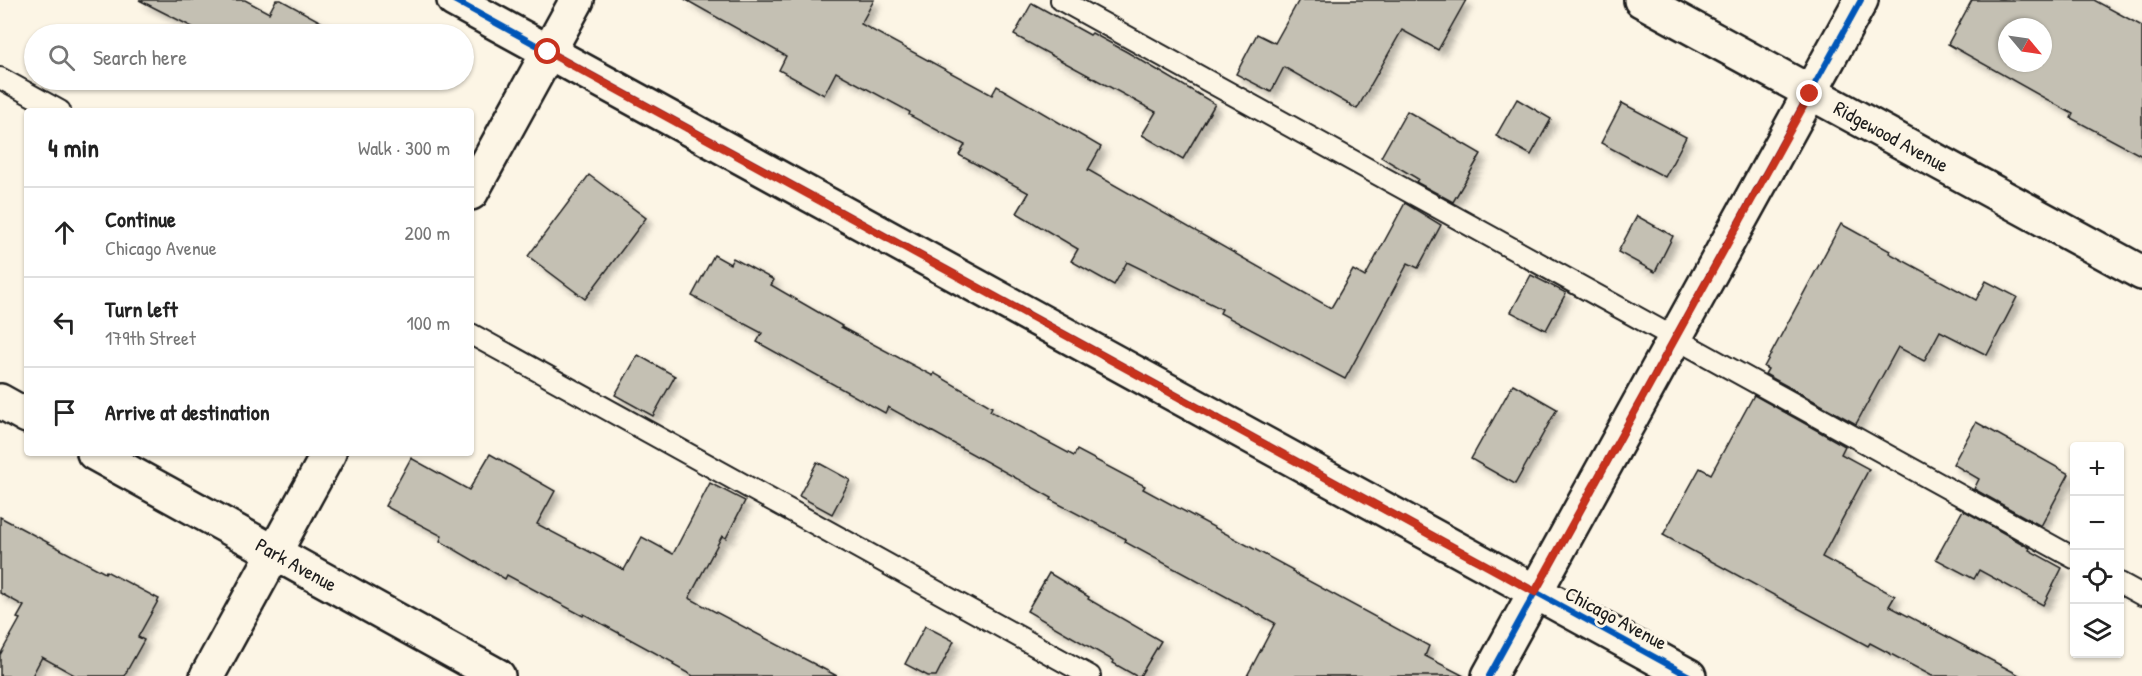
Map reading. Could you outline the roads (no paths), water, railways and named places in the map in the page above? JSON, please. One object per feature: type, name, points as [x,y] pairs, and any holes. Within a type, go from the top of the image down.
[{"type":"street","name":"Chicago Avenue","points":[[454,0],[1689,676]]},
{"type":"street","points":[[474,188],[577,0]]},
{"type":"street","name":"Ridgewood Avenue","points":[[1641,0],[2142,273]]},
{"type":"street","points":[[1489,676],[1862,0]]},
{"type":"street","points":[[0,401],[24,414]]},
{"type":"street","name":"Park Avenue","points":[[99,456],[498,676]]},
{"type":"street","points":[[207,676],[327,456]]},
{"type":"lane","points":[[1061,0],[2070,556]]},
{"type":"lane","points":[[0,78],[55,108]]},
{"type":"lane","points":[[474,336],[1090,676]]},
{"type":"lane","points":[[2124,585],[2142,595]]}]
